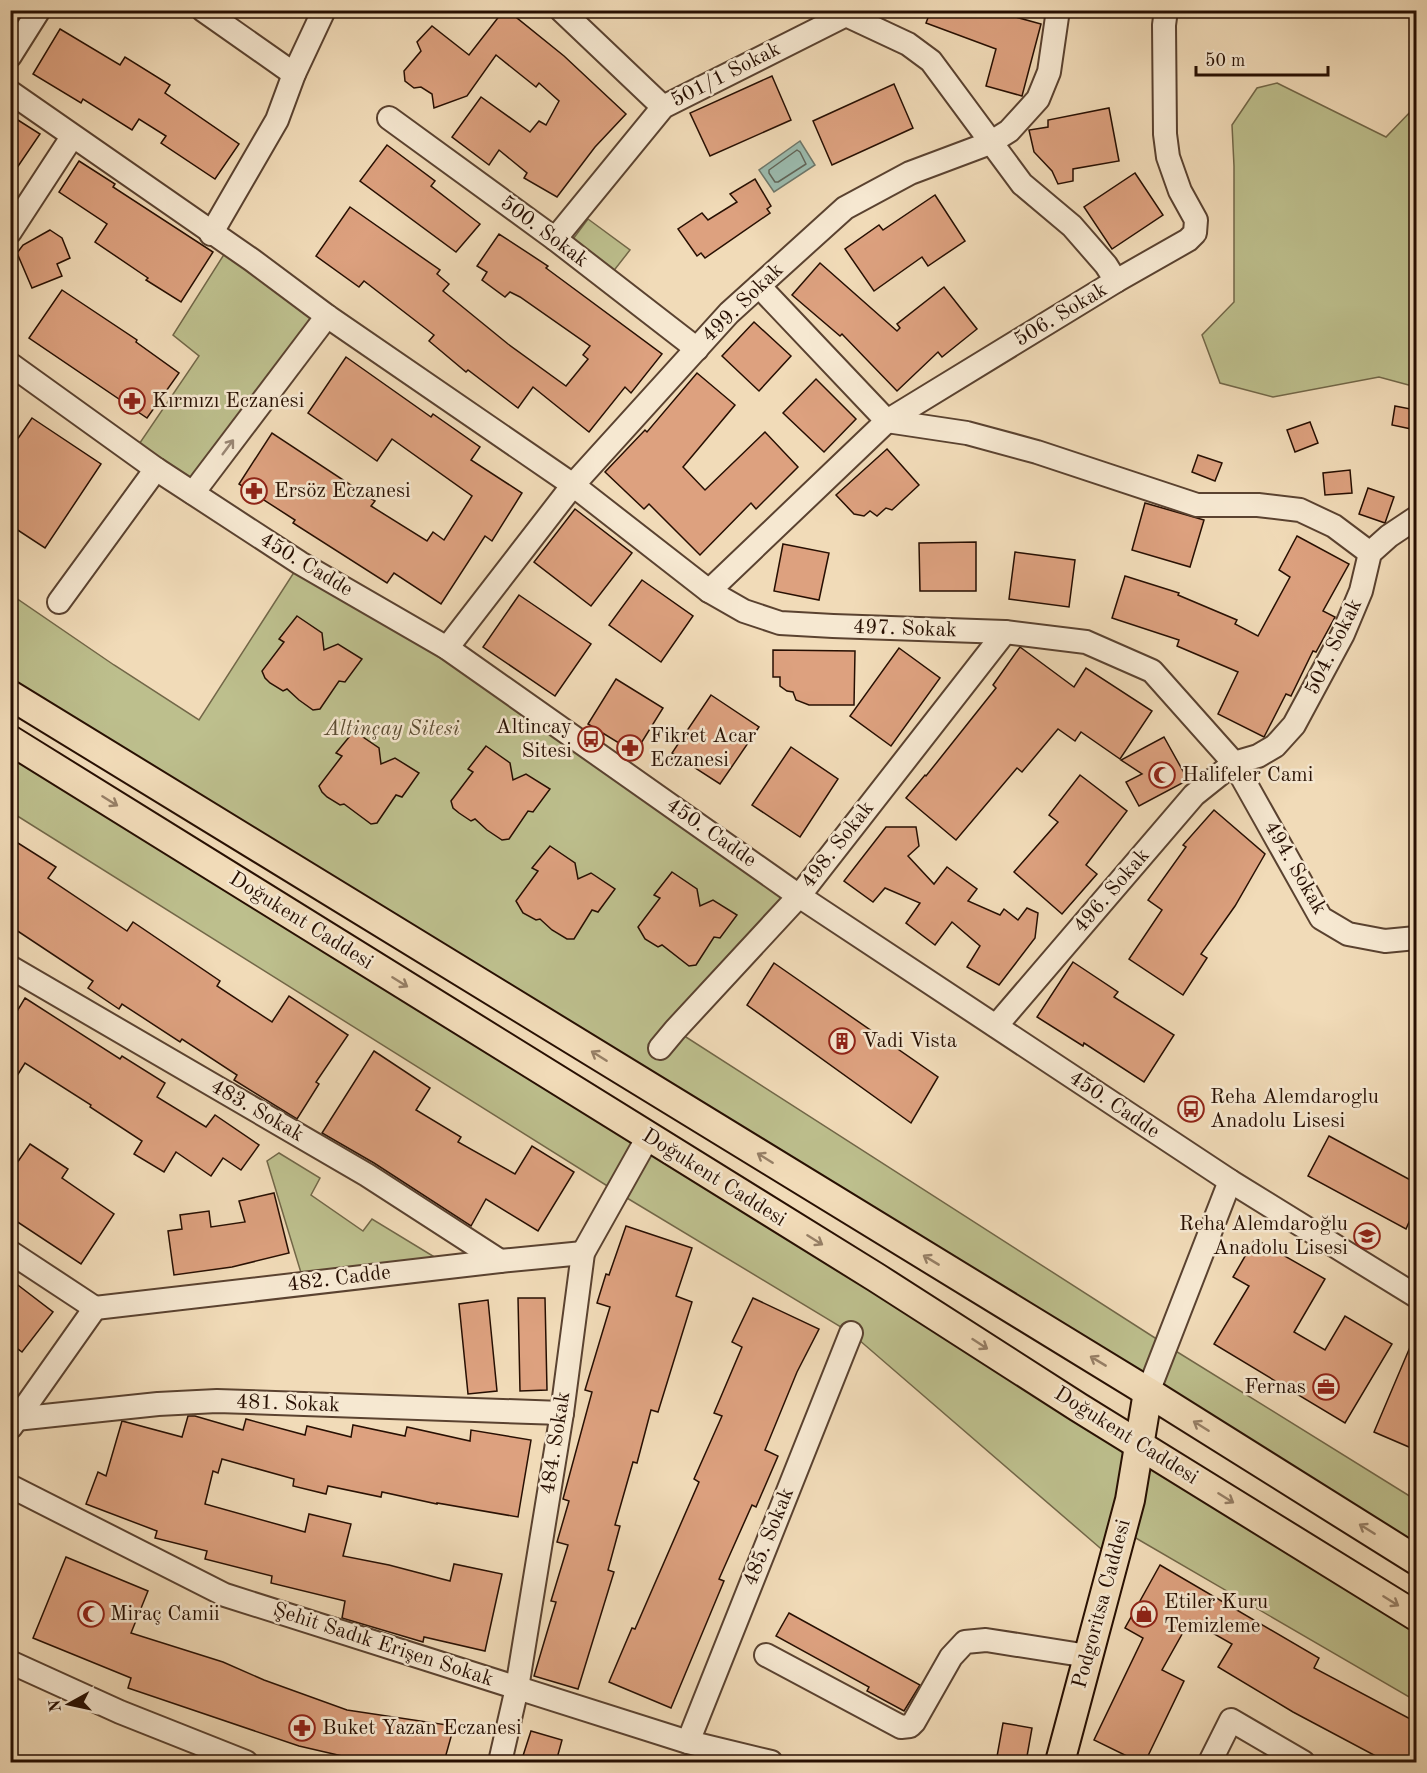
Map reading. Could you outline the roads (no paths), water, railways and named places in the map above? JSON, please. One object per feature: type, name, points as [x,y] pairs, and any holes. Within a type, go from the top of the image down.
[{"type":"main road","name":"Doğukent Caddesi","points":[[10,694],[1148,1392],[1416,1560]]},
{"type":"main road","name":"Doğukent Caddesi","points":[[10,740],[877,1278],[1078,1407],[1416,1616]]},
{"type":"main road","points":[[10,756],[60,770]]},
{"type":"main road","name":"Podgoritsa Caddesi","points":[[1060,1762],[1130,1500],[1148,1392]]},
{"type":"street","points":[[10,56],[39,10]]},
{"type":"street","points":[[203,10],[228,18],[294,74]]},
{"type":"street","points":[[212,234],[278,120],[294,74],[324,10]]},
{"type":"street","points":[[561,10],[663,107]]},
{"type":"street","name":"499. Sokak","points":[[447,648],[573,484],[729,313],[845,208],[910,173],[990,143],[1009,131],[1038,99],[1049,72],[1059,10]]},
{"type":"street","points":[[1116,281],[1188,240],[1196,233],[1196,220],[1180,191],[1168,157],[1165,134],[1164,25],[1166,10]]},
{"type":"street","name":"501/1 Sokak","points":[[555,239],[663,107],[846,13]]},
{"type":"street","name":"506. Sokak","points":[[708,591],[886,422],[1116,281],[1106,265],[1072,226],[1022,184],[931,61],[908,44],[846,13]]},
{"type":"street","name":"497. Sokak","points":[[10,92],[252,260],[327,316],[573,484],[708,591],[744,611],[780,623],[1005,632],[1086,642],[1152,670],[1234,763]]},
{"type":"street","name":"500. Sokak","points":[[388,118],[555,239],[697,349]]},
{"type":"street","points":[[10,232],[72,137]]},
{"type":"street","points":[[759,286],[886,422],[977,435],[1037,452],[1197,505],[1258,505],[1300,510],[1334,526],[1370,553],[1389,536],[1416,518]]},
{"type":"street","points":[[193,494],[327,316]]},
{"type":"street","name":"450. Cadde","points":[[10,364],[193,494],[300,563],[447,648],[799,896],[1230,1181],[1416,1296]]},
{"type":"street","points":[[59,602],[156,469]]},
{"type":"street","name":"504. Sokak","points":[[1234,763],[1258,756],[1275,746],[1294,725],[1343,634],[1361,591],[1370,553]]},
{"type":"street","name":"498. Sokak","points":[[660,1048],[799,896],[1005,632]]},
{"type":"street","name":"494. Sokak","points":[[1234,763],[1321,918],[1348,934],[1385,941],[1416,938]]},
{"type":"street","name":"496. Sokak","points":[[996,1026],[1194,795],[1234,763]]},
{"type":"street","name":"483. Sokak","points":[[10,967],[367,1175],[500,1261]]},
{"type":"street","name":"484. Sokak","points":[[500,1762],[517,1688],[562,1413],[583,1253],[648,1137]]},
{"type":"street","points":[[1148,1392],[1230,1181]]},
{"type":"street","points":[[10,1252],[95,1308],[13,1424]]},
{"type":"street","name":"482. Cadde","points":[[95,1308],[583,1253]]},
{"type":"street","name":"485. Sokak","points":[[688,1742],[851,1333]]},
{"type":"street","name":"481. Sokak","points":[[13,1424],[158,1404],[216,1401],[562,1413]]},
{"type":"street","name":"Şehit Sadık Erişen Sokak","points":[[10,1486],[225,1595],[688,1742],[771,1762]]},
{"type":"street","points":[[766,1655],[901,1727],[910,1726],[914,1722],[951,1657],[965,1642],[986,1640],[1088,1656]]},
{"type":"street","points":[[10,1662],[120,1712],[246,1762]]},
{"type":"street","points":[[1210,1762],[1231,1720],[1303,1762]]},
{"type":"water","points":[[800,141],[815,165],[774,192],[759,170]]},
{"type":"place","name":"Kırmızı Eczanesi","points":[[132,401]]},
{"type":"place","name":"Ersöz Eczanesi","points":[[254,491]]},
{"type":"place","name":"Altincay Sitesi","points":[[591,739]]},
{"type":"place","name":"Fikret Acar Eczanesi","points":[[630,748]]},
{"type":"place","name":"Halifeler Cami","points":[[1162,775]]},
{"type":"place","name":"Vadi Vista","points":[[842,1041]]},
{"type":"place","name":"Reha Alemdaroglu Anadolu Lisesi","points":[[1191,1109]]},
{"type":"place","name":"Reha Alemdaroğlu Anadolu Lisesi","points":[[1367,1236]]},
{"type":"place","name":"Fernas","points":[[1326,1387]]},
{"type":"place","name":"Miraç Camii","points":[[91,1614]]},
{"type":"place","name":"Etiler Kuru Temizleme","points":[[1144,1614]]},
{"type":"place","name":"Buket Yazan Eczanesi","points":[[302,1728]]},
{"type":"park label","name":"Altinçay Sitesi","points":[[392,729]]}]
